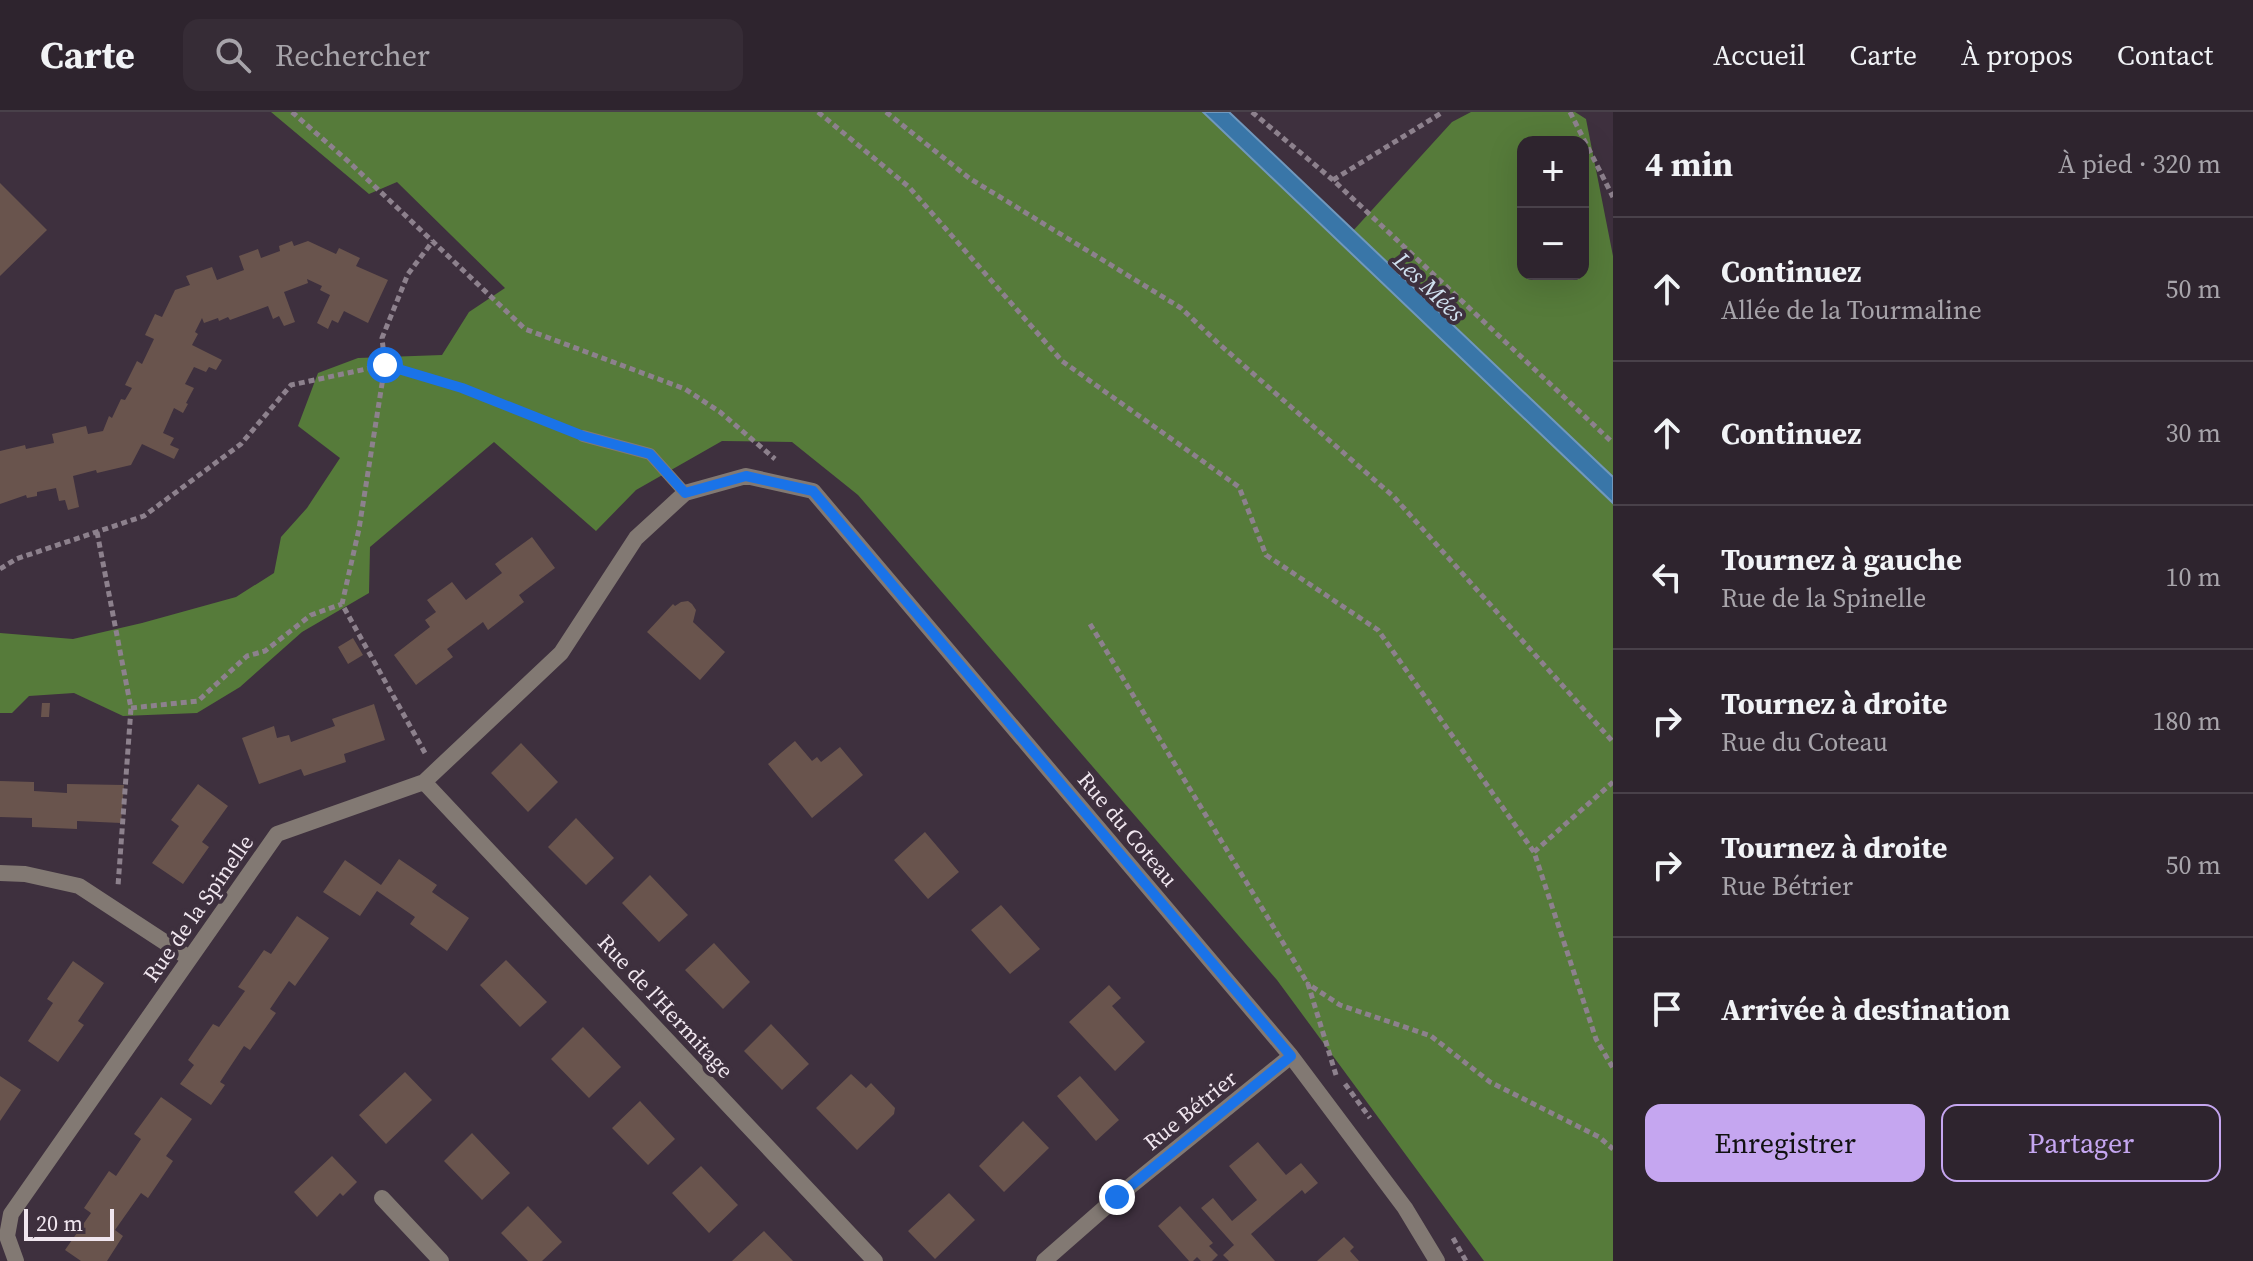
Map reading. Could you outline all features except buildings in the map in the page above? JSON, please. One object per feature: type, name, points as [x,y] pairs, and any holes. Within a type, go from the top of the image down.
[{"type":"street","name":"Rue de la Spinelle","points":[[16,1261],[7,1236],[11,1214],[277,834],[430,777],[561,653],[636,538],[685,493],[746,476]]},
{"type":"street","name":"Rue du Coteau","points":[[746,476],[813,491],[1291,1056],[1405,1208],[1437,1261]]},
{"type":"street","name":"Rue de l'Hermitage","points":[[430,777],[875,1261]]},
{"type":"street","points":[[0,873],[25,874],[79,886],[189,958]]},
{"type":"street","name":"Rue Bétrier","points":[[1044,1261],[1117,1197],[1291,1056]]},
{"type":"street","points":[[382,1198],[441,1261]]},
{"type":"lane","points":[[583,436],[650,454],[685,493]]},
{"type":"path","points":[[292,112],[525,329],[685,389],[720,412],[778,461]]},
{"type":"path","points":[[818,112],[909,187],[1062,361],[1239,487],[1266,555],[1378,630],[1534,852],[1596,1039],[1613,1068]]},
{"type":"path","points":[[886,112],[969,178],[1181,308],[1394,497],[1613,742]]},
{"type":"path","points":[[1252,112],[1333,180],[1613,443]]},
{"type":"path","points":[[1333,180],[1443,112]]},
{"type":"path","points":[[1570,112],[1613,197]]},
{"type":"path","points":[[430,777],[342,604],[359,529],[385,365],[382,338],[408,274],[433,241]]},
{"type":"path","points":[[0,569],[16,559],[144,516],[241,444],[291,385],[385,365],[462,388],[583,436]]},
{"type":"path","points":[[97,532],[131,708],[117,911]]},
{"type":"path","points":[[131,708],[198,701],[247,656],[265,651],[311,615],[342,604]]},
{"type":"path","points":[[1090,624],[1308,984],[1336,1075]]},
{"type":"path","points":[[1534,852],[1613,782]]},
{"type":"path","points":[[1308,984],[1340,1005],[1431,1036],[1490,1082],[1599,1137],[1613,1149]]},
{"type":"green space","points":[[271,112],[1203,112],[1341,244],[1452,122],[1471,112],[1575,112],[1586,119],[1613,256],[1613,1261],[1484,1261],[1277,980],[858,495],[792,442],[722,441],[636,490],[596,531],[494,442],[370,547],[369,593],[302,632],[240,687],[197,713],[123,716],[74,693],[29,696],[12,713],[0,713],[0,633],[73,639],[236,597],[274,573],[281,537],[307,508],[340,458],[298,426],[318,373],[358,358],[442,355],[469,312],[505,288],[397,182],[369,194]]},
{"type":"water","points":[[1203,112],[1229,112],[1613,477],[1613,503]]},
{"type":"route","points":[[385,365],[462,388],[583,436],[650,454],[685,493],[746,476],[813,491],[1291,1056],[1117,1197]]},
{"type":"water label","name":"Les Mées","points":[[1429,287]]}]
